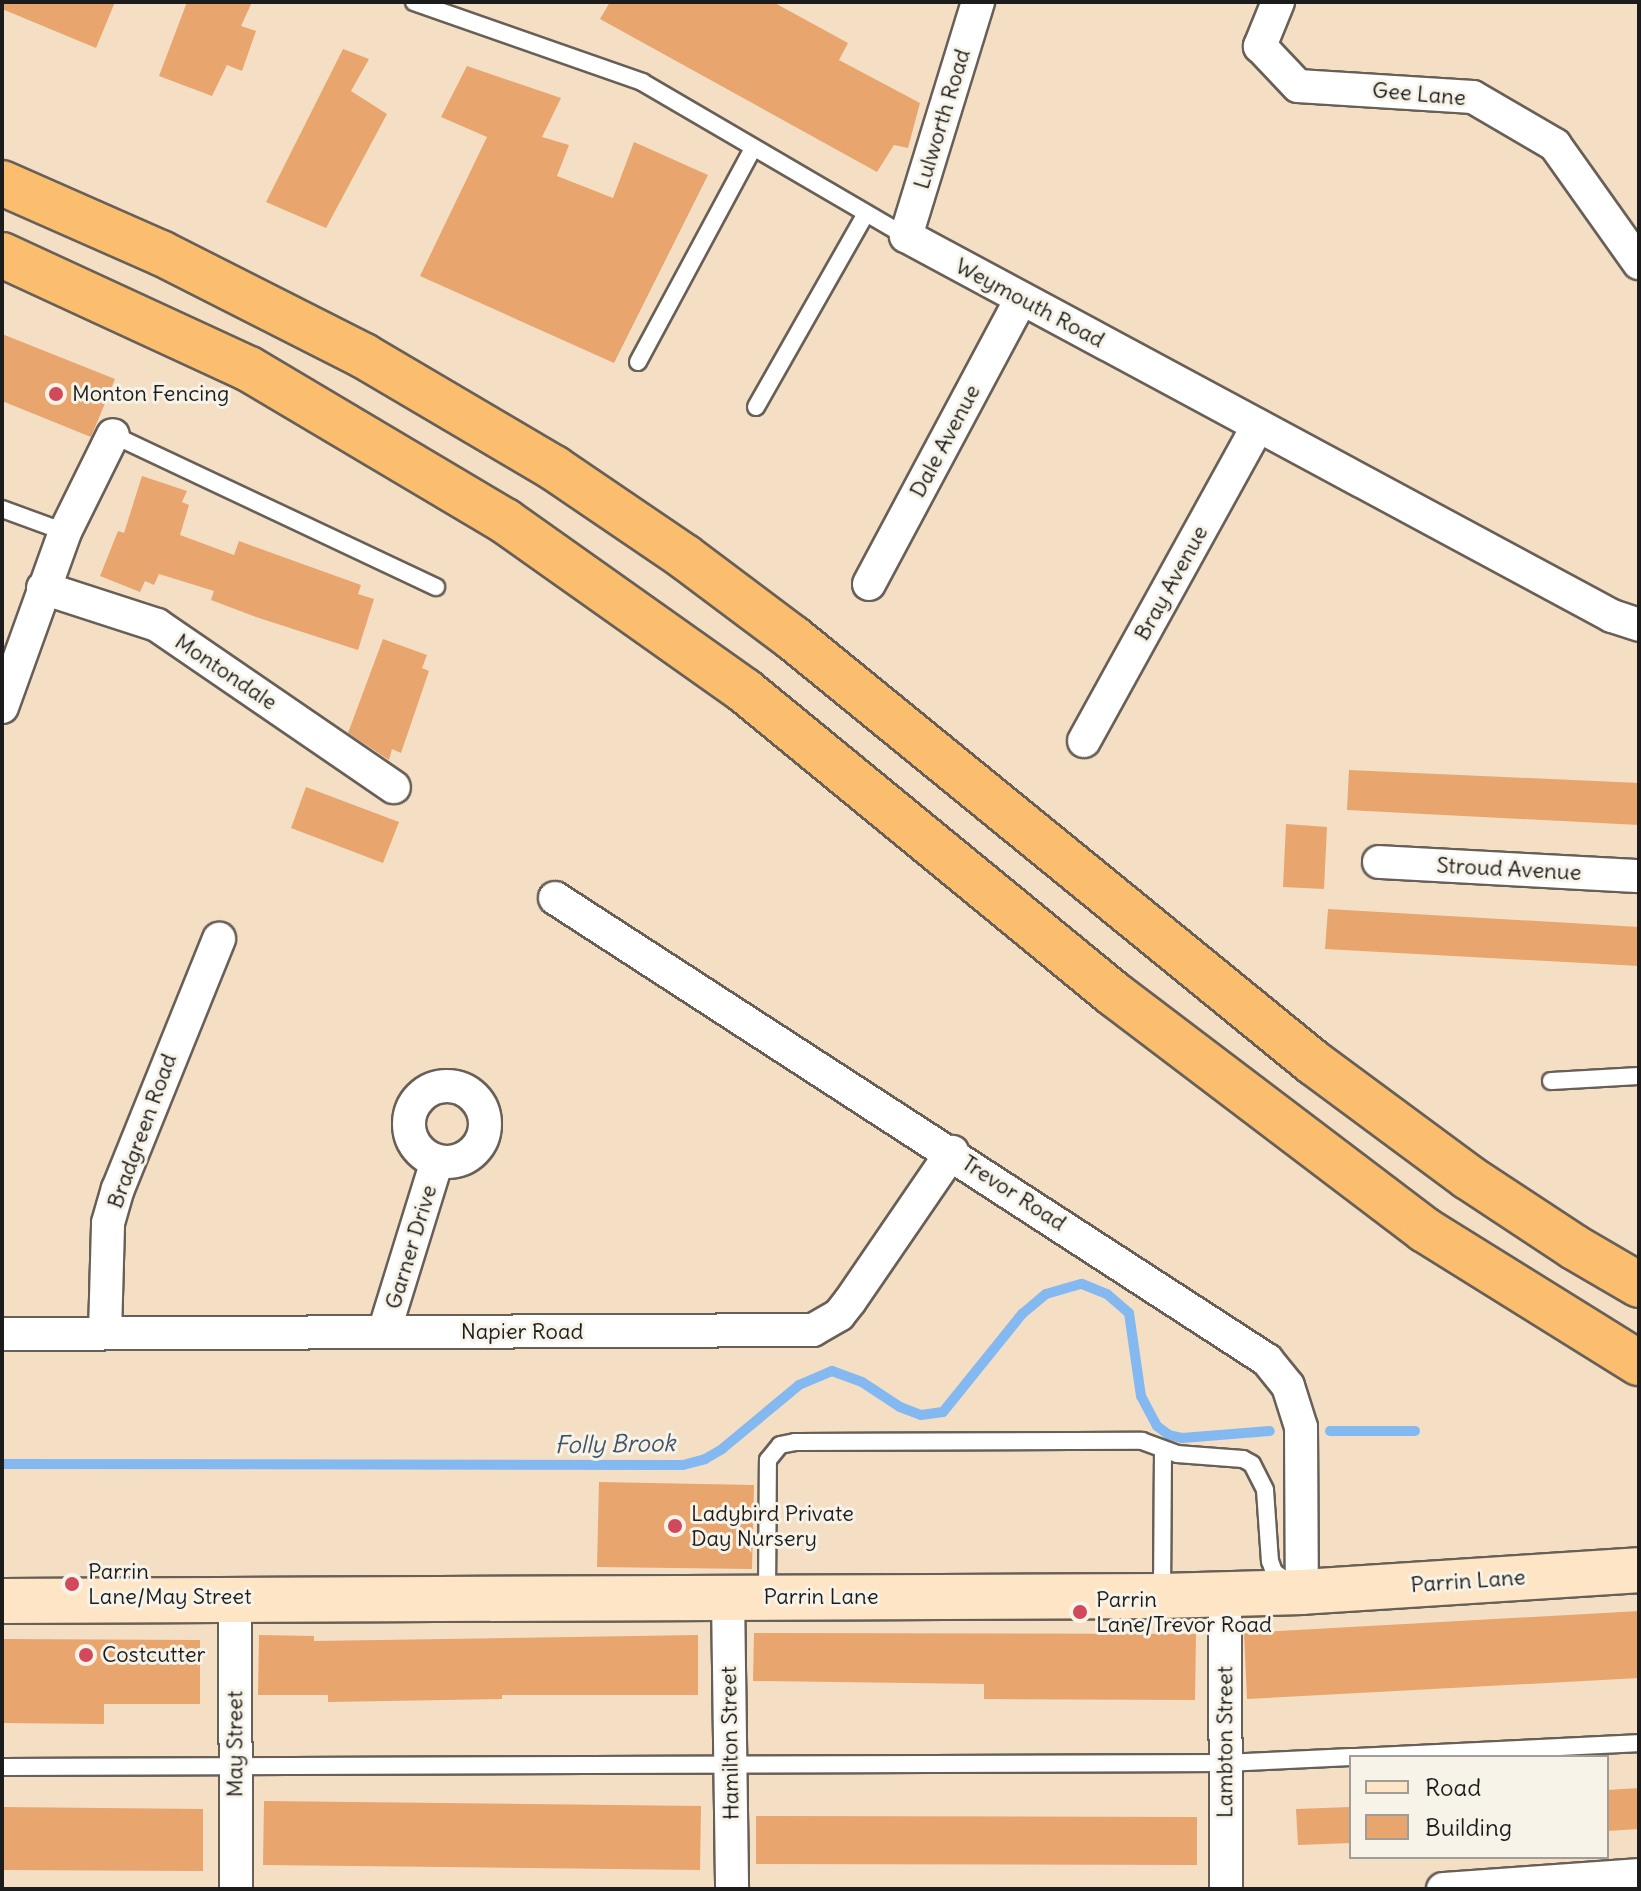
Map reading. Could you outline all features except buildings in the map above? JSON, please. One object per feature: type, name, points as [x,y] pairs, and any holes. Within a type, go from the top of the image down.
[{"type":"highway","points":[[2,183],[161,253],[364,356],[460,410],[580,486],[685,557],[793,638],[1314,1063],[1468,1177],[1574,1247],[1639,1285]]},
{"type":"highway","points":[[2,255],[249,369],[505,521],[745,691],[1114,994],[1425,1230],[1639,1363]]},
{"type":"main road","name":"Parrin Lane","points":[[2,1601],[1162,1596],[1302,1592],[1639,1570]]},
{"type":"street","name":"Lulworth Road","points":[[906,236],[978,2]]},
{"type":"street","name":"Gee Lane","points":[[1278,2],[1260,46],[1298,86],[1473,97],[1555,145],[1635,247]]},
{"type":"street","name":"Weymouth Road","points":[[906,236],[1612,616],[1639,625]]},
{"type":"street","name":"Dale Avenue","points":[[869,584],[1021,299]]},
{"type":"street","name":"Bray Avenue","points":[[1084,741],[1258,426]]},
{"type":"street","points":[[2,707],[65,532],[113,435]]},
{"type":"street","name":"Montondale","points":[[43,588],[157,625],[394,787]]},
{"type":"street","name":"Stroud Avenue","points":[[1379,862],[1639,876]]},
{"type":"street","name":"Trevor Road","points":[[555,898],[952,1152],[1253,1350],[1278,1372],[1297,1406],[1301,1427],[1302,1592]]},
{"type":"street","name":"Bradgreen Road","points":[[105,1333],[108,1223],[118,1189],[219,939]]},
{"type":"street","name":"Napier Road","points":[[2,1334],[813,1330],[839,1315],[952,1152]]},
{"type":"street","name":"Garner Drive","points":[[384,1332],[437,1161]]},
{"type":"street","name":"Lambton Street","points":[[1225,1594],[1226,1889]]},
{"type":"street","name":"Hamilton Street","points":[[732,1889],[730,1765],[748,1596]]},
{"type":"street","name":"May Street","points":[[235,1598],[236,1889]]},
{"type":"street","points":[[1443,1889],[1639,1875]]},
{"type":"lane","name":"Weymouth Road","points":[[414,2],[642,82],[865,215],[906,236]]},
{"type":"lane","points":[[638,362],[753,148]]},
{"type":"lane","points":[[756,407],[865,215]]},
{"type":"lane","points":[[113,435],[436,587]]},
{"type":"lane","points":[[2,509],[65,532]]},
{"type":"lane","points":[[1551,1081],[1639,1076]]},
{"type":"lane","points":[[748,1596],[768,1460],[780,1445],[795,1442],[1142,1441],[1163,1450],[1231,1456],[1252,1464],[1265,1490],[1270,1561],[1274,1572],[1302,1592]]},
{"type":"lane","points":[[1162,1596],[1163,1450]]},
{"type":"lane","points":[[1394,1755],[1639,1743]]},
{"type":"lane","points":[[2,1767],[1225,1763],[1349,1757]]},
{"type":"waterway","name":"Folly Brook","points":[[2,1464],[683,1465],[705,1459],[722,1449],[799,1385],[832,1371],[862,1382],[900,1407],[921,1415],[943,1412],[1022,1314],[1046,1294],[1082,1284],[1107,1294],[1129,1313],[1141,1396],[1157,1426],[1169,1435],[1182,1438],[1270,1431]]},
{"type":"waterway","name":"Folly Brook","points":[[1330,1431],[1415,1431]]},
{"type":"place","name":"Monton Fencing","points":[[56,394]]},
{"type":"place","name":"Ladybird Private Day Nursery","points":[[675,1526]]},
{"type":"place","name":"Parrin Lane/May Street","points":[[72,1584]]},
{"type":"place","name":"Parrin Lane/Trevor Road","points":[[1080,1612]]},
{"type":"place","name":"Costcutter","points":[[86,1655]]}]
